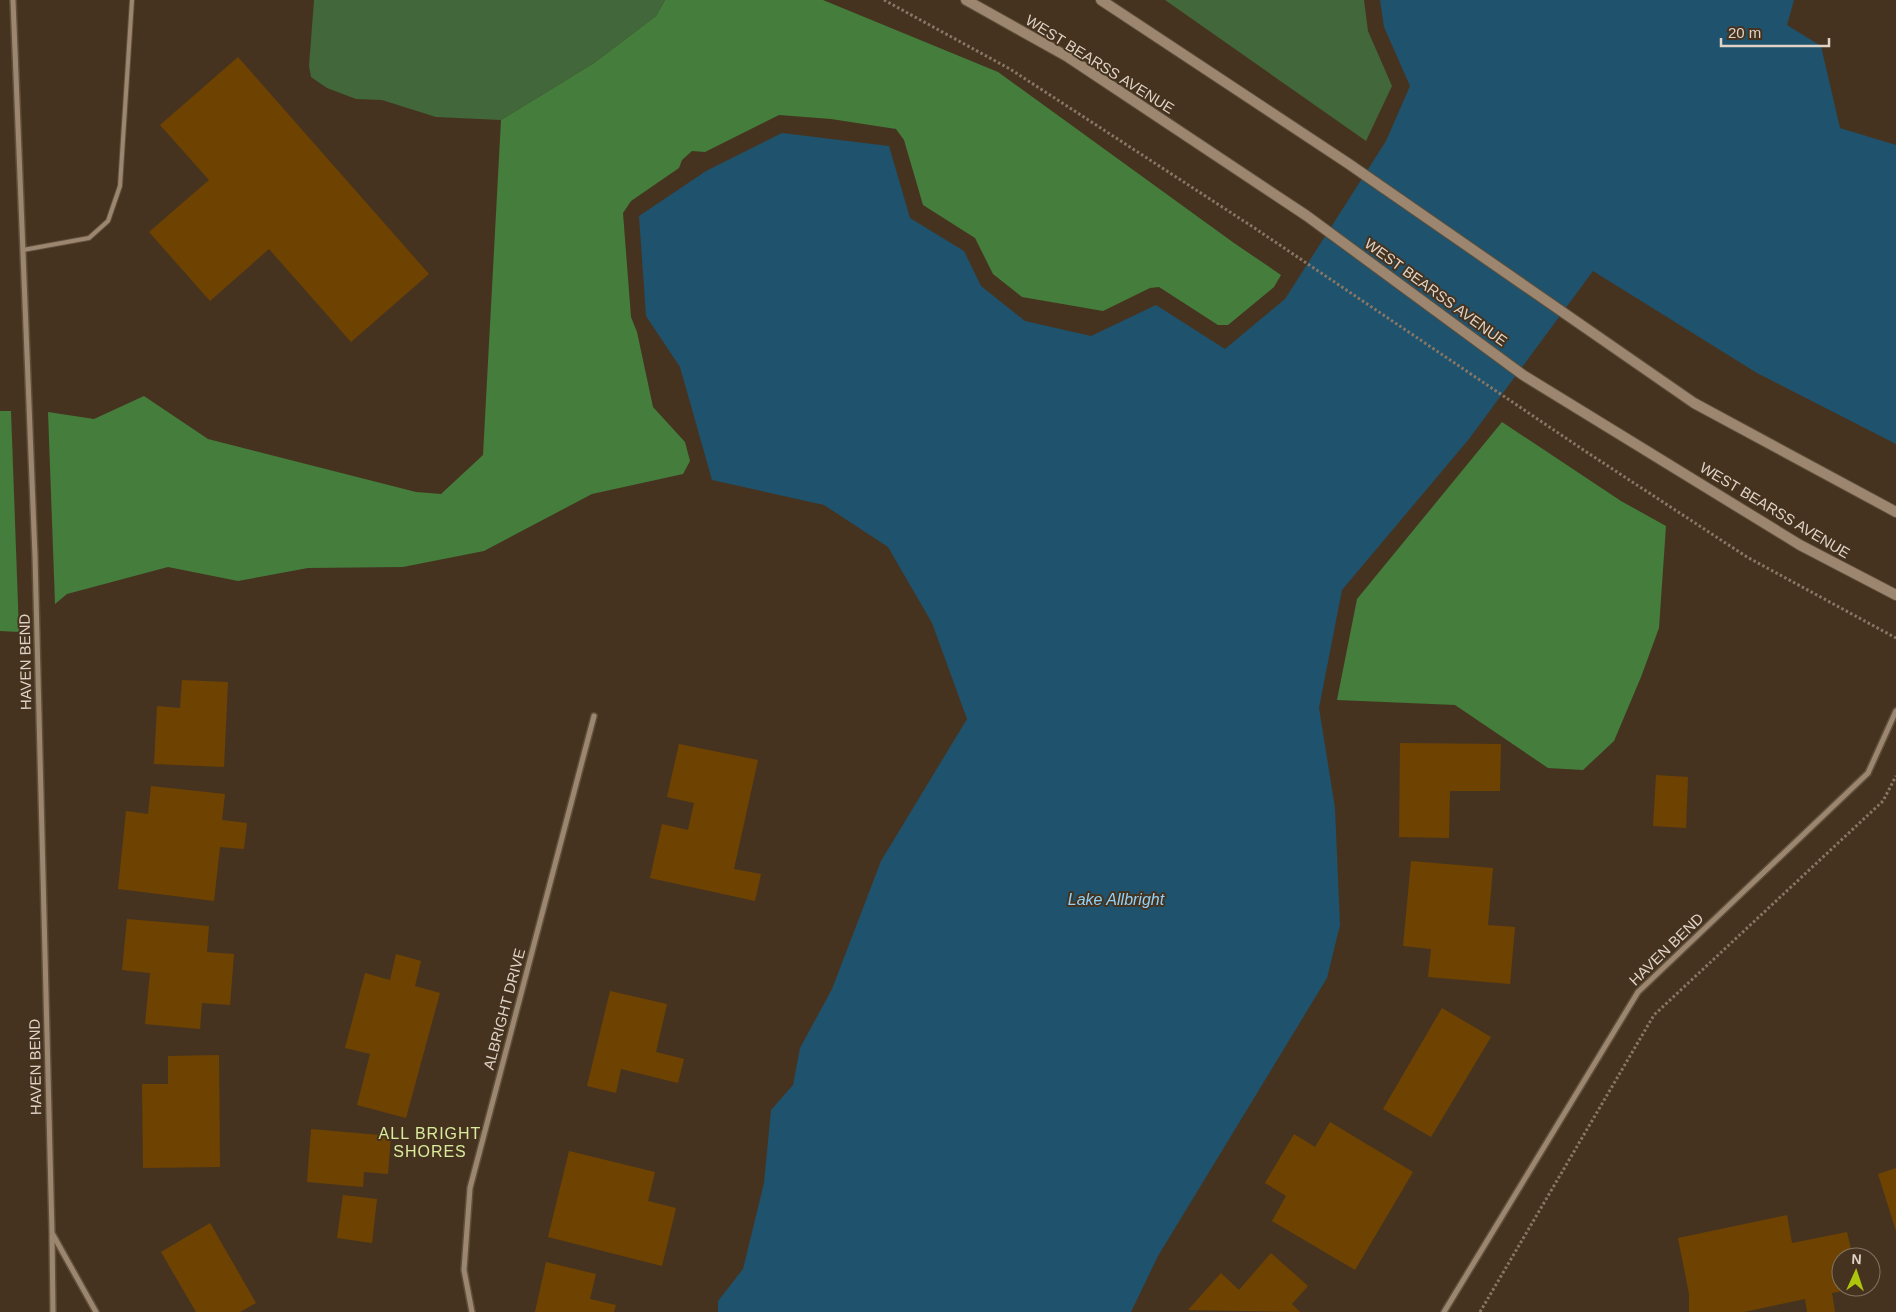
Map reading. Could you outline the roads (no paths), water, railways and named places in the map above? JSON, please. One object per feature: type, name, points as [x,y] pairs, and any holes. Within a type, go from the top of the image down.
[{"type":"main road","name":"WEST BEARSS AVENUE","points":[[966,0],[1068,57],[1306,216],[1523,375],[1800,545],[1896,595]]},
{"type":"main road","points":[[1101,0],[1349,164],[1694,403],[1896,512]]},
{"type":"street","name":"HAVEN BEND","points":[[13,0],[35,556],[52,1233],[96,1312]]},
{"type":"street","name":"HAVEN BEND","points":[[1444,1312],[1638,992],[1868,773],[1896,711]]},
{"type":"street","name":"ALBRIGHT DRIVE","points":[[472,1312],[464,1270],[470,1188],[594,716]]},
{"type":"street","points":[[52,1233],[53,1312]]},
{"type":"lane","points":[[23,250],[89,238],[108,221],[120,186],[132,0]]},
{"type":"water","name":"Lake Allbright","points":[[1380,0],[1794,0],[1787,25],[1821,46],[1840,128],[1896,145],[1896,444],[1757,373],[1593,271],[1469,439],[1342,590],[1319,708],[1335,808],[1340,925],[1327,978],[1158,1256],[1131,1312],[718,1312],[718,1301],[743,1269],[764,1183],[771,1110],[793,1085],[800,1048],[832,989],[881,861],[967,719],[932,623],[888,547],[824,505],[712,480],[680,367],[646,316],[639,216],[706,171],[782,133],[889,146],[910,218],[964,251],[981,286],[1025,321],[1091,336],[1156,305],[1225,349],[1285,299],[1386,141],[1410,86],[1384,27]]},
{"type":"district","name":"ALL BRIGHT SHORES","points":[[430,1142]]}]
